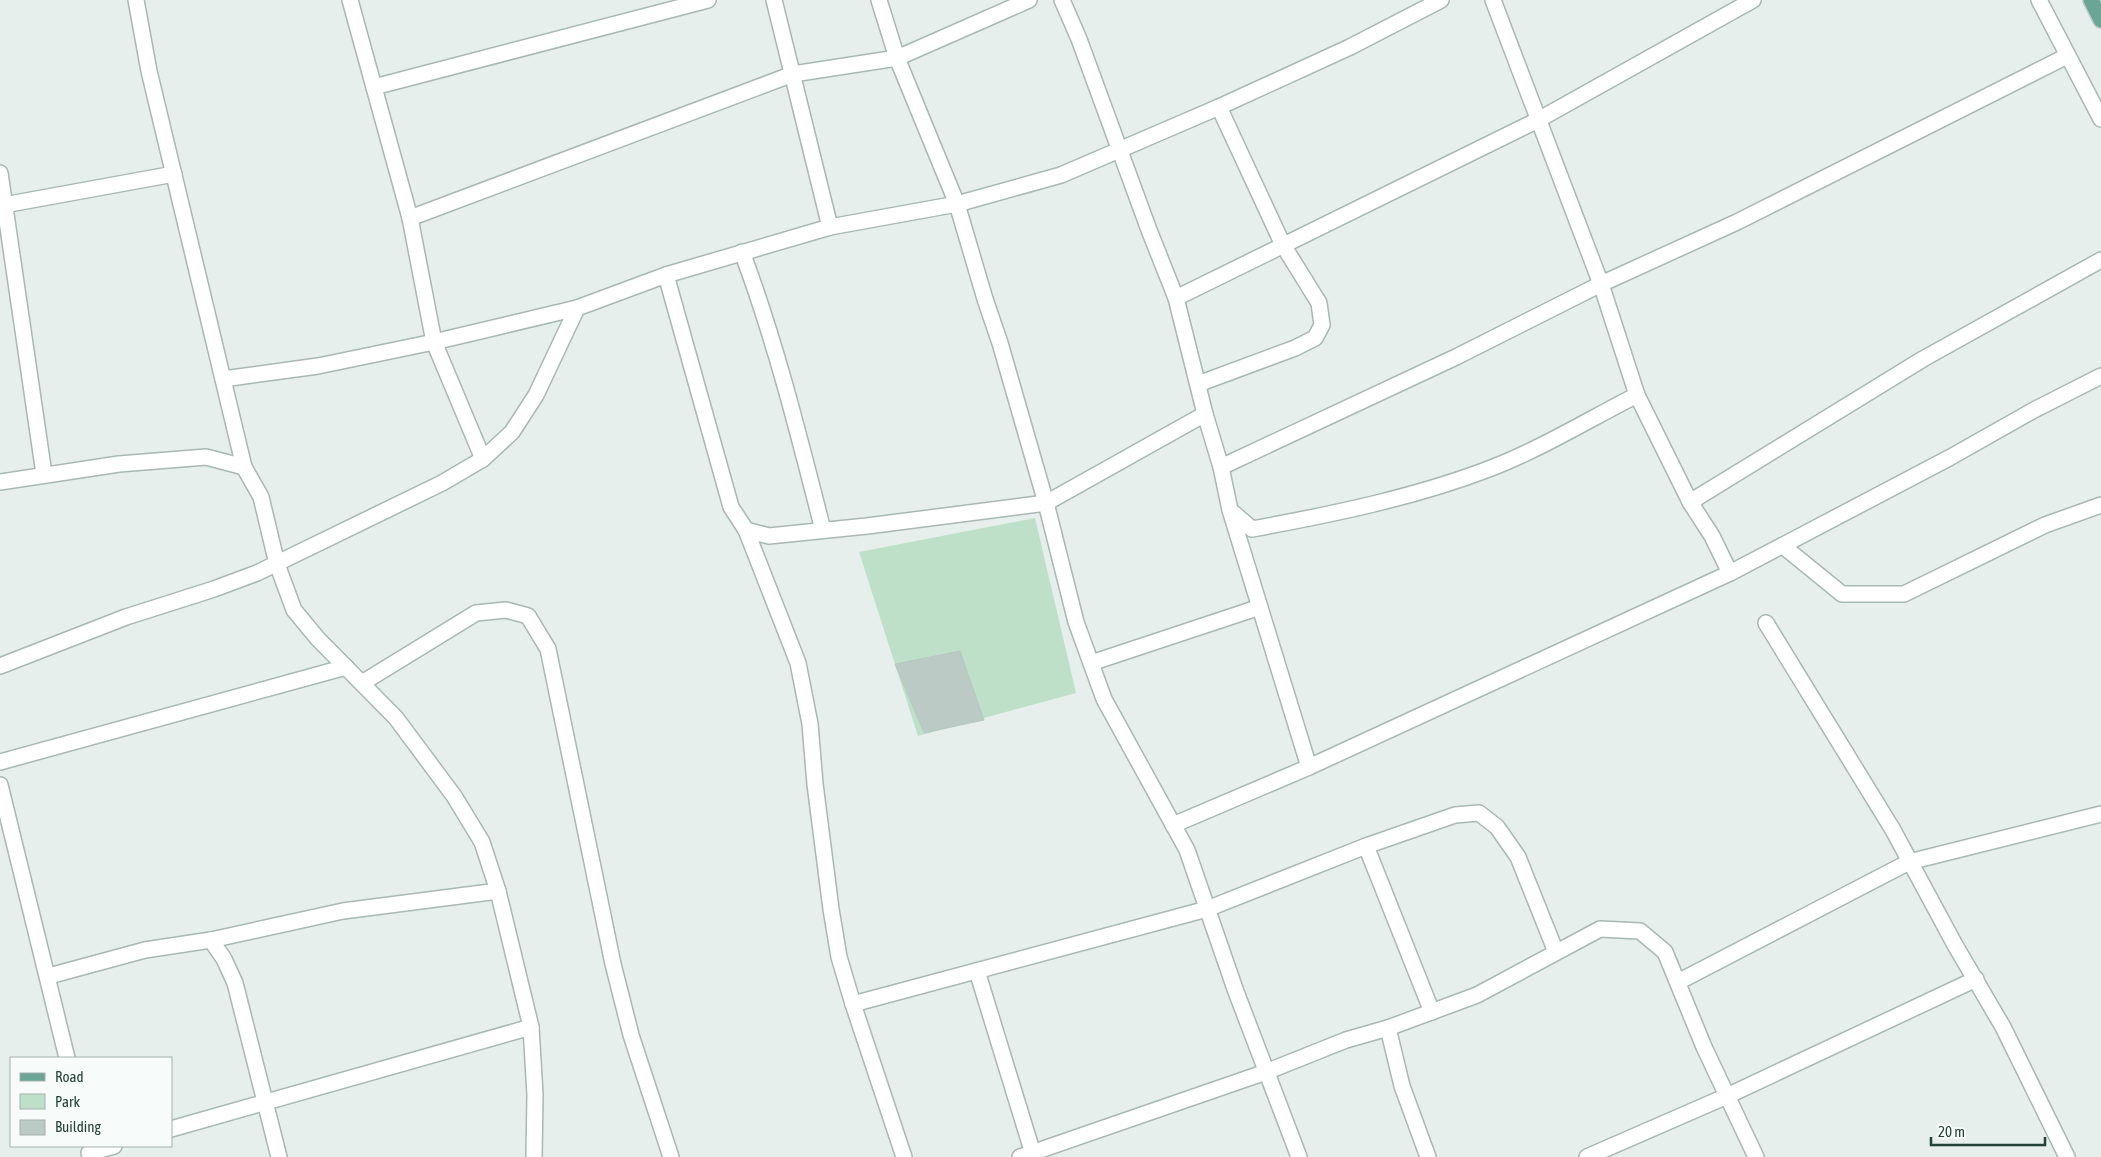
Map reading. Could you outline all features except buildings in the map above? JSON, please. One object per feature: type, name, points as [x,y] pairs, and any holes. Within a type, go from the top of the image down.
[{"type":"main road","points":[[2091,0],[2101,20]]},
{"type":"street","points":[[136,0],[149,71],[244,467],[261,496],[277,564],[294,610],[318,639],[396,718],[454,796],[482,842],[498,891],[531,1027],[535,1095],[534,1157]]},
{"type":"street","points":[[350,0],[410,218],[434,342],[483,459]]},
{"type":"street","points":[[374,87],[708,0]]},
{"type":"street","points":[[774,0],[830,227]]},
{"type":"street","points":[[879,0],[898,58],[957,204],[1000,343],[1046,503],[1076,622],[1104,699],[1187,850],[1266,1072],[1299,1157]]},
{"type":"street","points":[[410,218],[793,74],[898,58],[1029,0]]},
{"type":"street","points":[[1062,0],[1079,39],[1176,298],[1205,414],[1222,467],[1230,510],[1309,767]]},
{"type":"street","points":[[223,380],[318,366],[434,342],[577,308],[666,275],[830,227],[957,204],[1061,175],[1219,107],[1350,47],[1441,0]]},
{"type":"street","points":[[1493,0],[1601,284],[1637,395],[1690,502],[1712,536],[1730,573]]},
{"type":"street","points":[[1176,298],[1538,120],[1753,0]]},
{"type":"street","points":[[2039,0],[2101,119]]},
{"type":"street","points":[[1222,467],[1456,357],[1601,284],[1738,222],[2067,56]]},
{"type":"street","points":[[1198,384],[1295,348],[1315,338],[1322,325],[1318,303],[1284,245],[1219,107]]},
{"type":"street","points":[[0,173],[44,474]]},
{"type":"street","points":[[4,205],[174,174]]},
{"type":"street","points":[[742,252],[791,405],[823,530]]},
{"type":"street","points":[[1690,502],[1923,359],[2101,260]]},
{"type":"street","points":[[666,275],[731,507],[746,530],[798,663],[810,724],[815,784],[839,957],[904,1157]]},
{"type":"street","points":[[0,666],[126,617],[257,574],[442,483],[483,459],[512,432],[536,395],[577,308]]},
{"type":"street","points":[[1172,825],[1309,767],[1730,573],[2101,376]]},
{"type":"street","points":[[1230,510],[1252,529],[1346,511],[1434,487],[1495,466],[1637,395]]},
{"type":"street","points":[[746,530],[769,536],[868,526],[1046,503],[1205,414]]},
{"type":"street","points":[[0,482],[119,464],[206,457],[244,467]]},
{"type":"street","points":[[1783,546],[1842,594],[1904,594],[2045,524],[2101,505]]},
{"type":"street","points":[[1091,663],[1260,608]]},
{"type":"street","points":[[362,683],[476,613],[506,610],[528,616],[548,649],[613,964],[631,1035],[671,1157]]},
{"type":"street","points":[[1766,623],[1893,830],[1909,862],[2003,1027],[2067,1157]]},
{"type":"street","points":[[0,762],[346,667]]},
{"type":"street","points":[[0,785],[67,1057]]},
{"type":"street","points":[[853,1004],[1207,909],[1366,846],[1455,815],[1479,814],[1497,827],[1518,857],[1556,952]]},
{"type":"street","points":[[1678,982],[1909,862],[2101,814]]},
{"type":"street","points":[[1366,846],[1432,1012]]},
{"type":"street","points":[[48,976],[145,950],[210,940],[343,912],[498,891]]},
{"type":"street","points":[[977,971],[1029,1156],[1266,1072],[1346,1040],[1388,1028],[1477,995],[1600,928],[1640,931],[1665,952],[1727,1096],[1756,1157]]},
{"type":"street","points":[[210,940],[224,960],[235,983],[279,1157]]},
{"type":"street","points":[[1587,1157],[1727,1096],[1976,979]]},
{"type":"street","points":[[172,1129],[264,1101],[531,1027]]},
{"type":"street","points":[[1388,1028],[1402,1086],[1428,1157]]},
{"type":"street","points":[[89,1152],[110,1147]]},
{"type":"green space","points":[[1035,518],[1076,693],[918,736],[859,552]]}]
